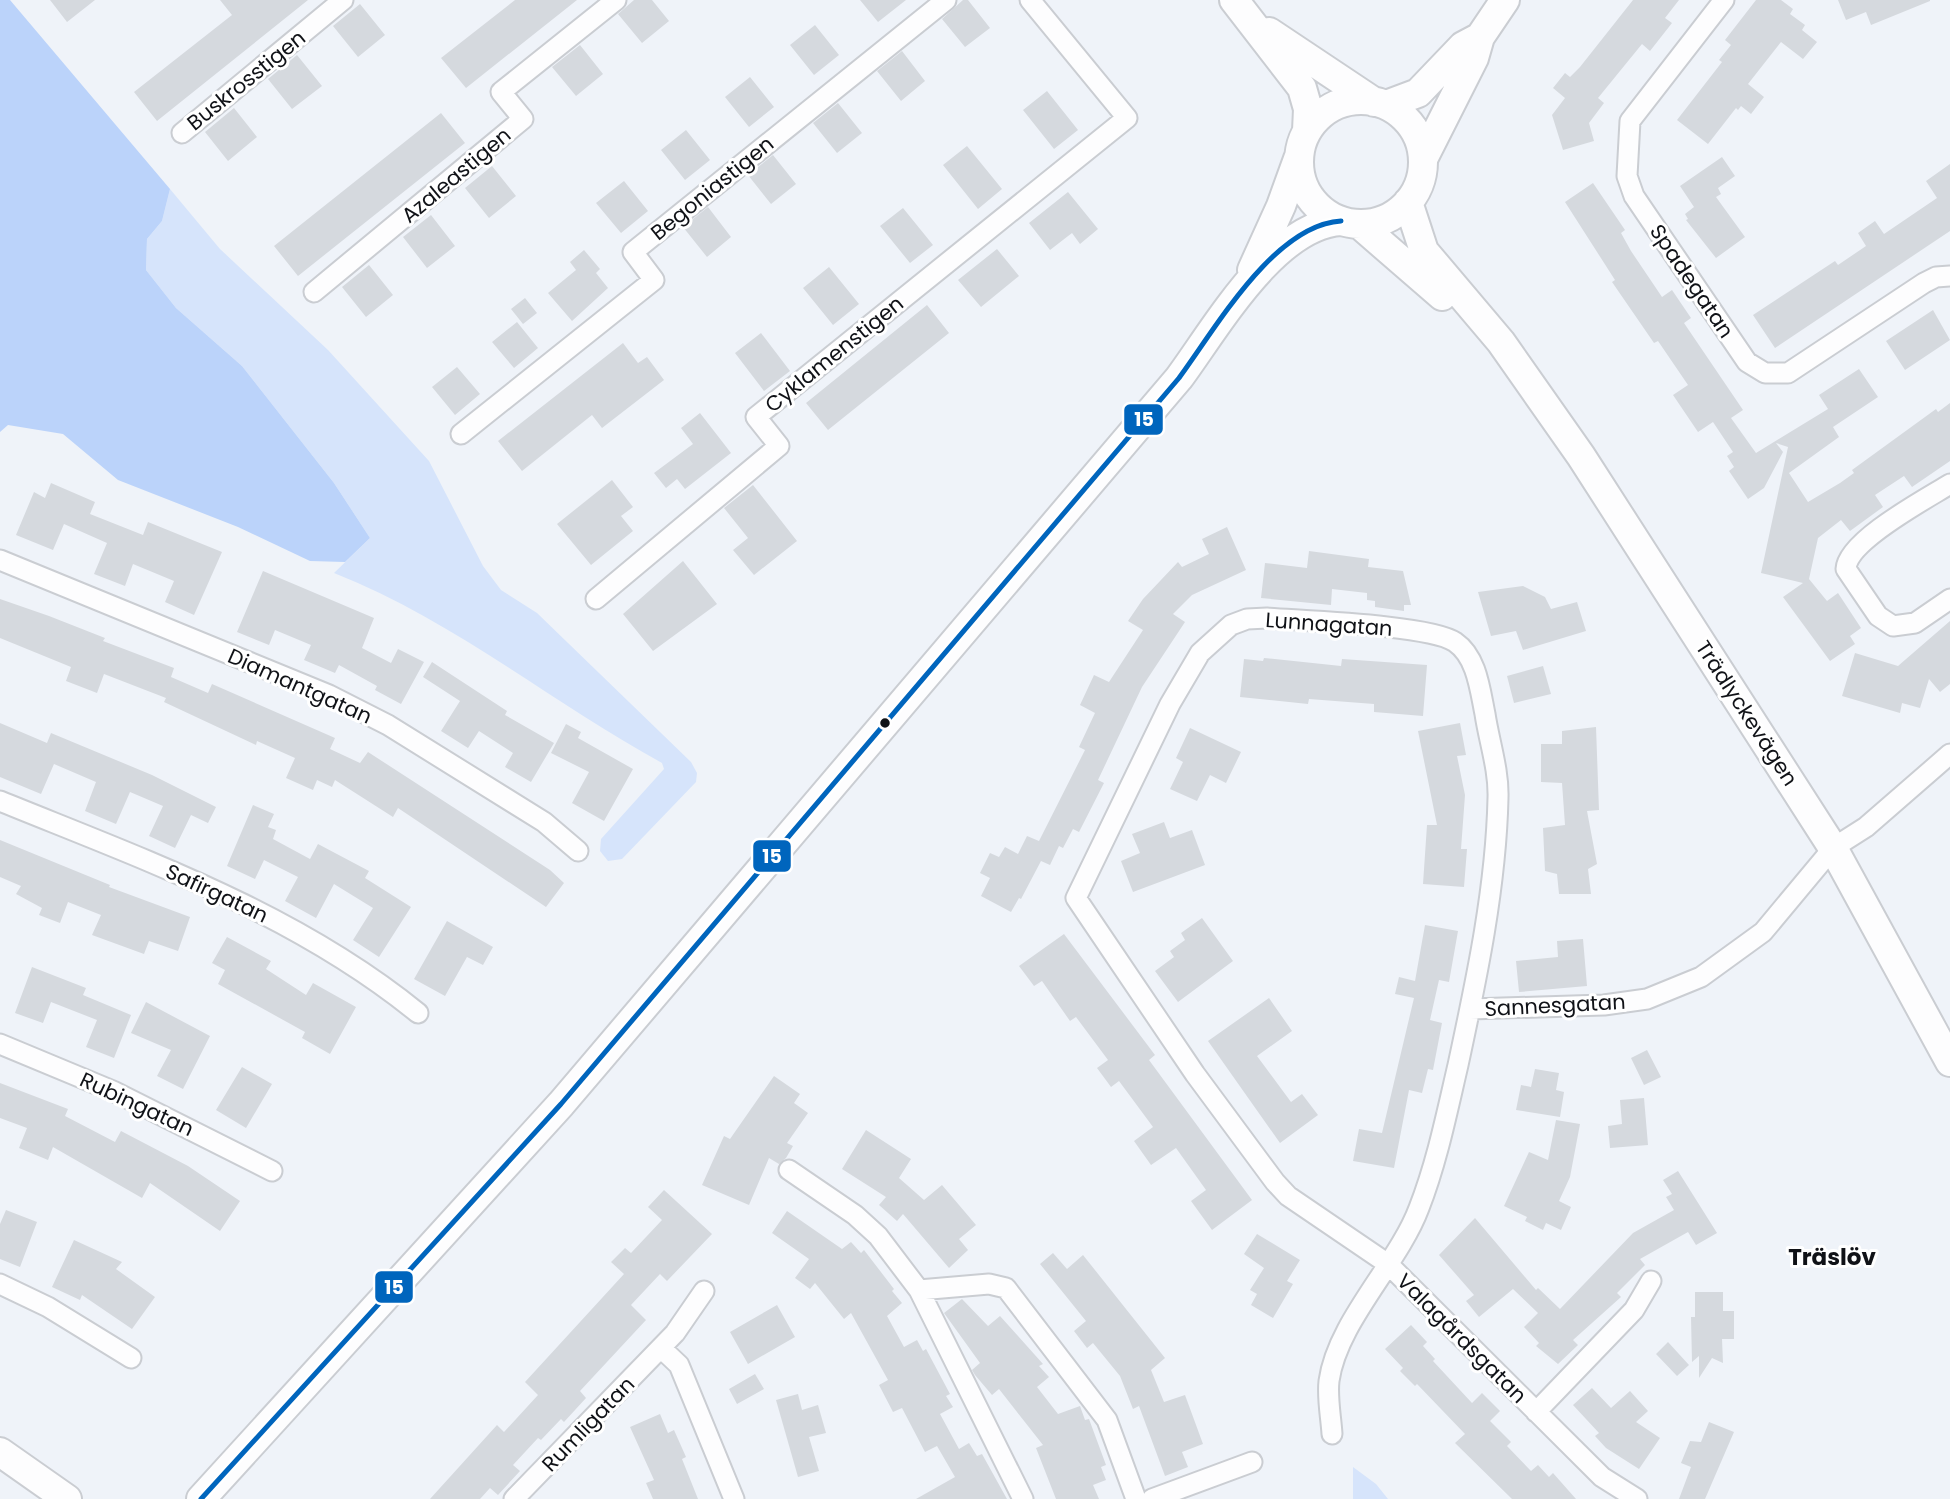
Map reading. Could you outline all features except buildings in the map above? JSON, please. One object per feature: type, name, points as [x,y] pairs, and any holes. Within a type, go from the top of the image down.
[{"type":"main road","points":[[201,1499],[470,1205],[639,1014],[1179,378],[1240,295],[1284,246],[1323,222],[1387,219],[1408,202],[1422,174],[1423,159],[1475,58],[1480,37],[1505,0]]},
{"type":"main road","name":"Trädlyckevägen","points":[[1242,10],[1409,123],[1419,140],[1423,159]]},
{"type":"main road","name":"Trädlyckevägen","points":[[1242,10],[1302,88],[1308,109],[1299,167],[1308,194],[1322,210],[1350,222],[1461,313],[1523,377]]},
{"type":"main road","points":[[1240,295],[1281,206],[1303,142],[1321,114],[1341,103],[1380,103],[1418,93],[1463,46],[1480,37]]},
{"type":"main road","name":"Trädlyckevägen","points":[[1408,202],[1424,251],[1501,342],[1581,456],[1833,848],[1950,1062]]},
{"type":"main road","points":[[0,1452],[67,1499]]},
{"type":"street","name":"Buskrosstigen","points":[[182,132],[343,0]]},
{"type":"street","name":"Azaleastigen","points":[[314,292],[523,119],[501,92],[616,0]]},
{"type":"street","name":"Begoniastigen","points":[[461,434],[654,280],[633,252],[946,0]]},
{"type":"street","name":"Cyklamenstigen","points":[[596,599],[779,446],[756,417],[1127,118],[1030,0]]},
{"type":"street","name":"Spadegatan","points":[[1724,0],[1630,121],[1627,176],[1634,196],[1747,362],[1765,373],[1788,373],[1924,283],[1936,276],[1950,276]]},
{"type":"street","points":[[1950,484],[1866,539],[1846,561],[1846,569],[1878,616],[1893,626],[1915,624],[1950,598]]},
{"type":"street","name":"Diamantgatan","points":[[0,560],[329,695],[388,725],[533,815],[578,851]]},
{"type":"street","name":"Lunnagatan","points":[[1332,1434],[1329,1381],[1338,1350],[1406,1237],[1420,1206],[1444,1127],[1470,1009],[1491,885],[1498,795],[1479,684],[1467,652],[1444,636],[1430,632],[1267,618],[1231,625],[1209,642],[1170,704],[1076,898],[1195,1074],[1275,1182],[1289,1196],[1388,1264]]},
{"type":"street","name":"Sannesgatan","points":[[1470,1009],[1636,1000],[1700,977],[1763,932],[1833,848],[1884,813],[1950,754]]},
{"type":"street","name":"Safirgatan","points":[[0,801],[177,873],[307,936],[377,980],[418,1013]]},
{"type":"street","name":"Rubingatan","points":[[0,1045],[113,1091],[272,1171]]},
{"type":"street","points":[[789,1170],[855,1215],[878,1236],[919,1290],[1023,1499]]},
{"type":"street","name":"Valagårdsgatan","points":[[1388,1264],[1602,1477],[1637,1499]]},
{"type":"street","name":"Valagårdsgatan","points":[[1536,1412],[1634,1310],[1651,1280]]},
{"type":"street","points":[[919,1290],[989,1283],[1006,1288],[1107,1420],[1136,1499]]},
{"type":"street","points":[[0,1284],[48,1307],[131,1358]]},
{"type":"street","name":"Rumligatan","points":[[514,1499],[662,1348],[704,1291]]},
{"type":"street","points":[[662,1348],[679,1364],[734,1499]]},
{"type":"street","points":[[1152,1499],[1252,1462]]},
{"type":"shaded area","points":[[0,0],[10,0],[170,189],[162,221],[147,239],[146,270],[176,308],[242,366],[334,483],[370,538],[345,562],[310,561],[238,527],[118,480],[63,434],[8,425],[0,432]]},
{"type":"shaded area","points":[[170,189],[220,249],[328,350],[429,461],[483,566],[501,590],[537,613],[691,762],[697,773],[696,782],[622,859],[608,861],[600,851],[601,839],[664,769],[662,763],[420,614],[334,573],[370,538],[334,483],[242,366],[176,308],[146,270],[147,239],[162,221]]},
{"type":"shaded area","points":[[1353,1467],[1376,1484],[1388,1499],[1353,1499]]},
{"type":"transit line","name":"15","points":[[201,1499],[561,1104],[1179,378],[1249,282],[1270,259],[1293,240],[1316,227],[1341,221]]},
{"type":"district","name":"Träslöv","points":[[1832,1257]]}]
